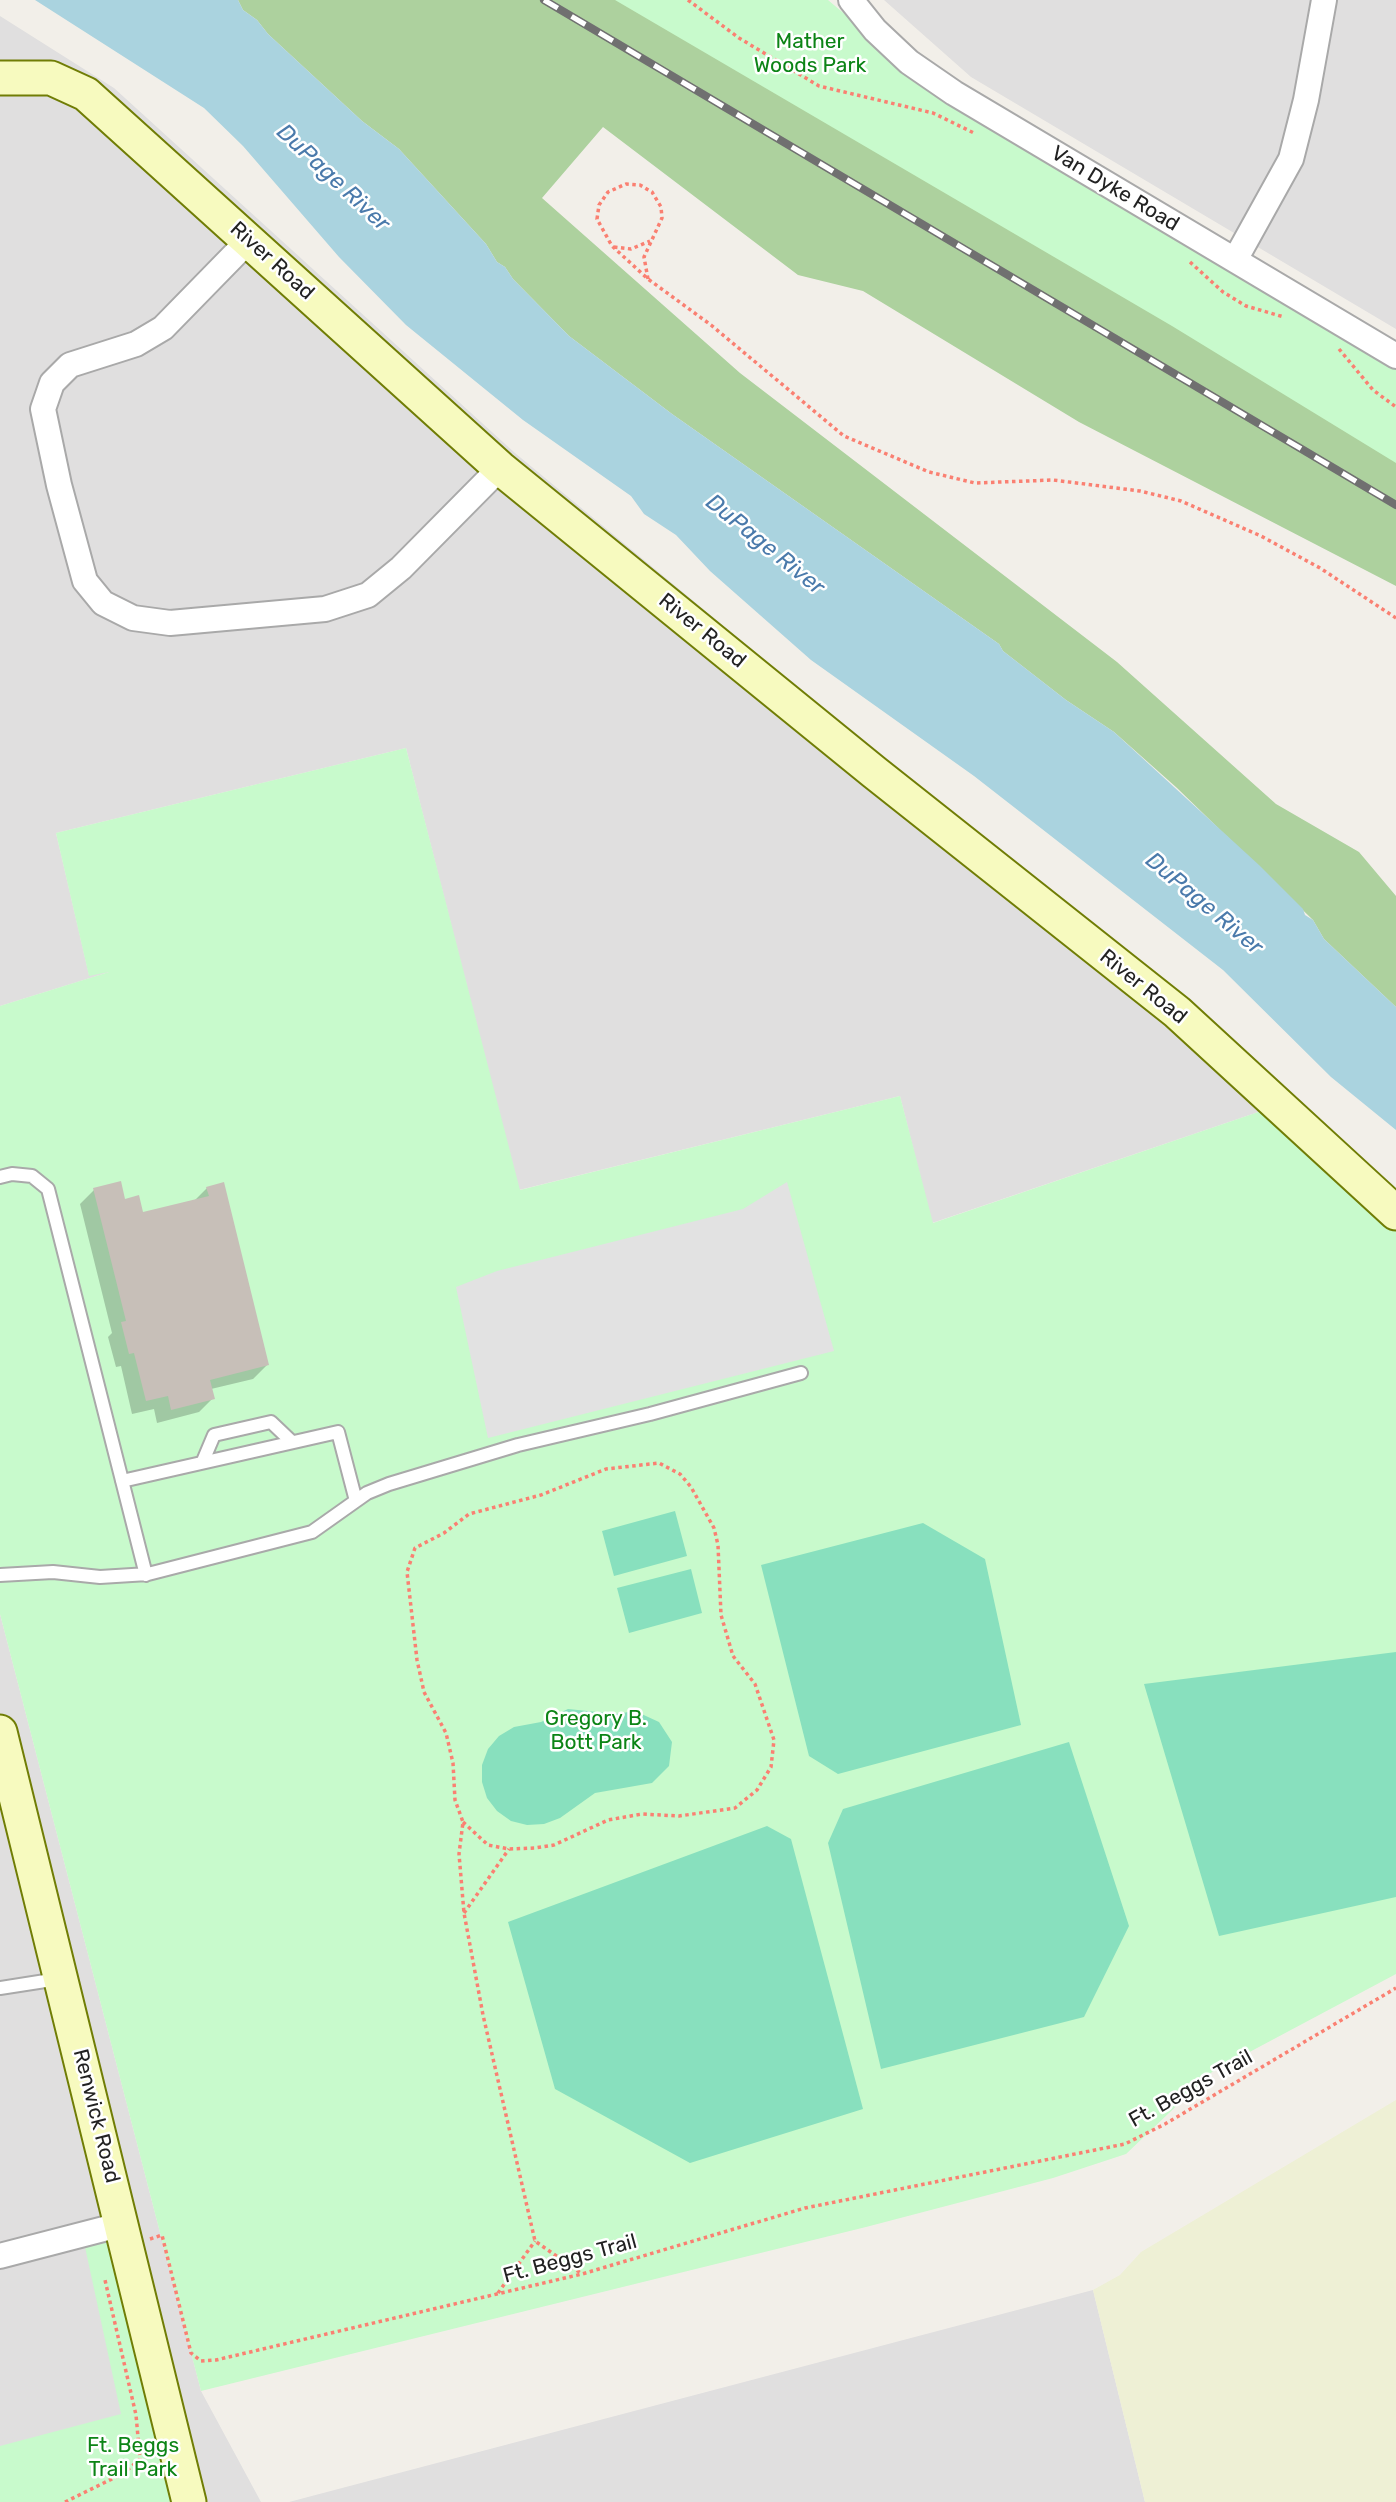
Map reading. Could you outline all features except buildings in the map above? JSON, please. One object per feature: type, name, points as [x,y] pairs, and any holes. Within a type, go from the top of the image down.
[{"type":"street","name":"Van Dyke Road","points":[[851,0],[875,30],[909,62],[954,93],[1396,356]]},
{"type":"street","points":[[1235,260],[1291,159],[1306,100],[1324,0]]},
{"type":"street","name":"River Road","points":[[0,78],[51,78],[86,94],[500,468],[884,780],[1177,1012],[1396,1213]]},
{"type":"street","points":[[249,240],[163,328],[136,344],[70,365],[52,383],[43,409],[59,485],[85,581],[103,603],[133,618],[170,623],[325,610],[368,595],[401,568],[500,468]]},
{"type":"street","name":"Renwick Road","points":[[0,1732],[8,1795],[62,1979],[189,2502]]},
{"type":"street","points":[[0,2256],[126,2235]]},
{"type":"lane","points":[[0,1177],[12,1174],[32,1176],[48,1189],[146,1575]]},
{"type":"lane","points":[[0,1576],[52,1572],[100,1577],[146,1575],[312,1532],[356,1501],[389,1483],[519,1445],[650,1414],[802,1373]]},
{"type":"lane","points":[[203,1461],[214,1435],[271,1422],[291,1441]]},
{"type":"lane","points":[[122,1481],[338,1432],[356,1501]]},
{"type":"lane","points":[[0,1988],[62,1979]]},
{"type":"path","points":[[688,0],[739,38],[819,86],[933,113],[981,137]]},
{"type":"path","points":[[648,279],[644,257],[662,218],[661,207],[652,192],[640,185],[626,184],[608,192],[599,205],[597,219],[612,246],[648,279],[711,325],[844,436],[887,457],[929,472],[975,483],[1053,480],[1140,491],[1181,501],[1261,536],[1321,568],[1396,618]]},
{"type":"path","points":[[612,246],[631,249],[651,240]]},
{"type":"path","points":[[1186,258],[1223,292],[1246,306],[1294,320]]},
{"type":"path","points":[[1336,345],[1373,390],[1396,407]]},
{"type":"path","points":[[463,1822],[488,1845],[509,1849],[554,1845],[608,1820],[642,1814],[680,1816],[735,1808],[757,1790],[771,1767],[774,1740],[755,1684],[733,1656],[721,1615],[718,1545],[714,1528],[691,1487],[680,1474],[659,1463],[606,1469],[541,1495],[469,1514],[444,1533],[415,1548],[407,1572],[417,1661],[424,1692],[446,1733],[453,1763],[455,1800],[463,1822],[459,1854],[464,1913],[483,2015],[535,2241],[582,2274]]},
{"type":"path","points":[[464,1913],[509,1849]]},
{"type":"path","name":"Ft. Beggs Trail","points":[[126,2235],[162,2235],[191,2353],[201,2361],[582,2274],[805,2208],[1125,2144],[1165,2124],[1396,1988]]},
{"type":"path","points":[[497,2295],[535,2241]]},
{"type":"path","points":[[65,2502],[108,2482],[140,2459],[136,2415],[102,2269]]},
{"type":"shaded area","points":[[884,0],[1396,0],[1396,329],[971,77]]},
{"type":"shaded area","points":[[0,16],[114,88],[515,453],[1247,1060],[1273,1107],[932,1223],[900,1096],[519,1190],[406,748],[56,833],[89,975],[122,968],[0,1006]]},
{"type":"shaded area","points":[[787,1182],[834,1351],[488,1438],[456,1287],[497,1271],[743,1209]]},
{"type":"shaded area","points":[[0,1614],[201,2391],[261,2502],[0,2502]]},
{"type":"shaded area","points":[[1093,2290],[1145,2502],[289,2502]]},
{"type":"green space","points":[[238,0],[688,0],[1396,407],[1396,586],[1079,422],[863,291],[798,275],[603,127],[542,198],[740,373],[1117,662],[1276,804],[1359,852],[1396,896],[1396,1007],[1324,939],[1313,920],[1177,788],[1114,732],[1066,700],[1003,651],[999,644],[672,414],[569,336],[513,279],[505,267],[497,262],[486,244],[399,149],[362,121],[268,34],[257,20],[243,10]]},
{"type":"green space","name":"Mather Woods Park","points":[[615,0],[828,0],[949,102],[1396,367],[1396,463],[1172,326]]},
{"type":"green space","name":"Gregory B. Bott Park","points":[[406,748],[520,1190],[900,1096],[933,1223],[1273,1107],[1396,1221],[1396,1974],[1212,2072],[1126,2154],[1053,2178],[866,2227],[201,2391],[0,1614],[0,1006],[109,972],[89,976],[56,833]]},
{"type":"green space","points":[[675,1511],[687,1556],[614,1576],[602,1531]]},
{"type":"green space","points":[[923,1523],[985,1559],[1021,1725],[838,1774],[809,1756],[761,1565]]},
{"type":"green space","points":[[691,1569],[702,1613],[629,1633],[617,1588]]},
{"type":"green space","points":[[1396,1652],[1396,1897],[1219,1936],[1144,1684]]},
{"type":"green space","points":[[568,1709],[616,1714],[635,1711],[659,1722],[672,1742],[669,1766],[652,1783],[595,1793],[560,1818],[544,1824],[527,1825],[511,1821],[497,1811],[487,1798],[482,1782],[482,1765],[488,1749],[499,1736],[514,1727],[541,1722]]},
{"type":"green space","points":[[1069,1742],[1129,1926],[1084,2017],[881,2069],[828,1843],[843,1809]]},
{"type":"green space","points":[[767,1826],[791,1839],[863,2109],[690,2163],[555,2089],[508,1922]]},
{"type":"green space","points":[[1396,2100],[1396,2502],[1145,2502],[1093,2290],[1120,2275],[1141,2252]]},
{"type":"green space","name":"Ft. Beggs Trail Park","points":[[126,2238],[193,2502],[0,2502],[0,2446],[121,2414],[85,2247]]},
{"type":"water","name":"DuPage River","points":[[35,0],[238,0],[243,10],[257,20],[268,34],[362,121],[399,149],[486,244],[497,262],[505,267],[513,279],[569,336],[672,414],[999,644],[1003,651],[1066,700],[1114,732],[1259,865],[1303,909],[1305,915],[1313,920],[1324,939],[1396,1007],[1396,1130],[1331,1077],[1223,970],[974,776],[811,660],[710,571],[676,535],[644,514],[631,496],[523,420],[406,325],[339,257],[243,146],[204,108]]},
{"type":"railway","points":[[544,0],[1396,505]]}]
